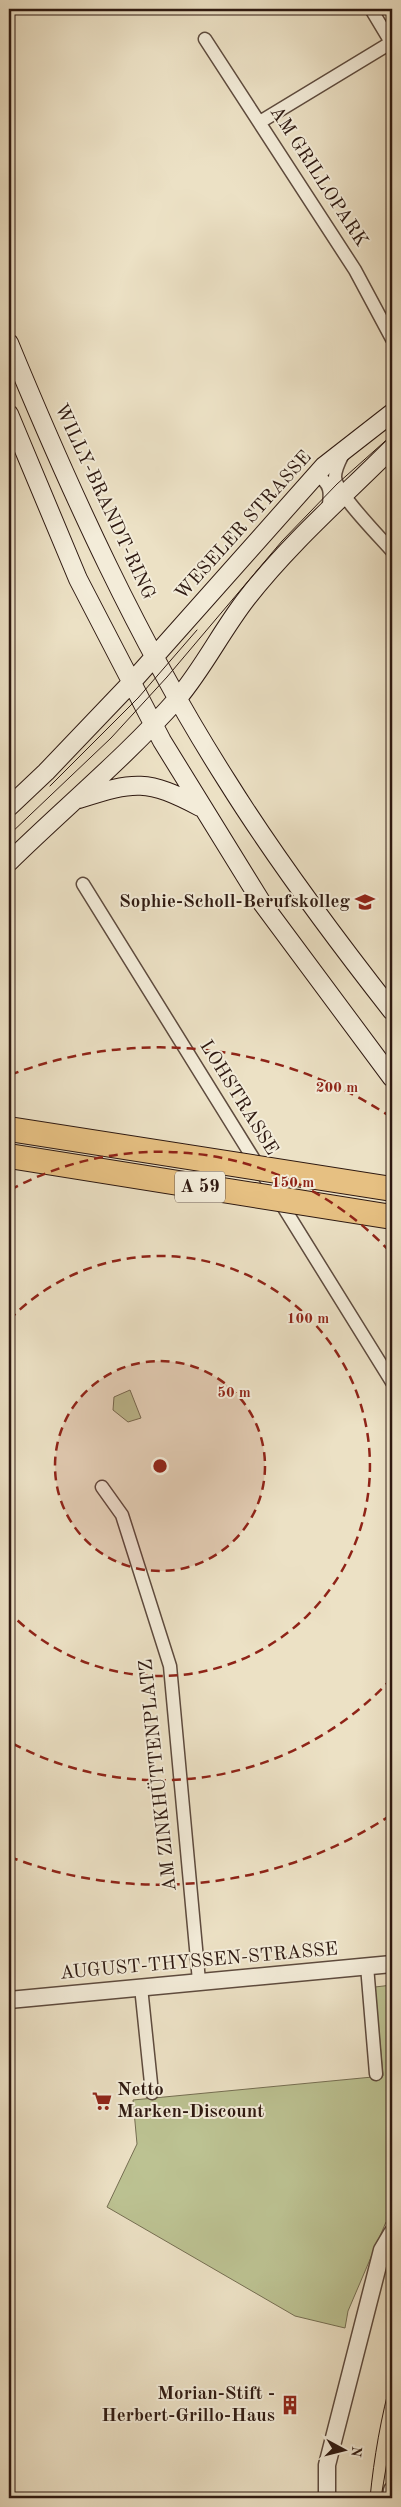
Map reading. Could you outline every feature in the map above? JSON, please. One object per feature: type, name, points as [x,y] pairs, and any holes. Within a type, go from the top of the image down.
[{"type":"highway","name":"A 59","points":[[9,1129],[392,1189]]},
{"type":"highway","name":"A 59","points":[[9,1156],[392,1217]]},
{"type":"main road","name":"WILLY-BRANDT-RING","points":[[9,343],[106,565],[178,697],[226,780],[295,884],[392,1011]]},
{"type":"main road","name":"WESELER STRASSE","points":[[9,807],[46,772],[156,656],[315,475],[392,413]]},
{"type":"main road","points":[[9,414],[78,578],[152,724],[262,903],[392,1078]]},
{"type":"main road","points":[[9,862],[76,800],[178,697],[247,598],[328,510],[392,448]]},
{"type":"main road","points":[[76,800],[119,786],[137,784],[155,786],[202,808]]},
{"type":"street","points":[[260,122],[392,43],[371,9]]},
{"type":"street","name":"AM GRILLOPARK","points":[[205,39],[355,270],[392,339]]},
{"type":"street","points":[[344,452],[336,468],[335,478],[344,495],[392,551]]},
{"type":"street","points":[[315,475],[328,484],[331,491],[328,510]]},
{"type":"street","name":"LOHSTRASSE","points":[[83,884],[392,1382]]},
{"type":"street","name":"AM ZINKHÜTTENPLATZ","points":[[102,1487],[122,1514],[170,1666],[199,1981]]},
{"type":"street","name":"AUGUST-THYSSEN-STRASSE","points":[[9,2000],[392,1964]]},
{"type":"street","points":[[367,1966],[376,2074]]},
{"type":"street","points":[[141,1987],[152,2093]]},
{"type":"street","points":[[327,2498],[327,2465],[340,2410],[382,2250],[392,2233]]},
{"type":"street","points":[[391,2498],[392,2490]]},
{"type":"green space","points":[[130,1390],[141,1418],[128,1422],[113,1410],[114,1397]]},
{"type":"green space","points":[[392,1985],[392,2216],[386,2222],[348,2311],[345,2328],[295,2316],[107,2207],[137,2144],[133,2100],[383,2076],[375,1987]]},
{"type":"tram line","points":[[9,835],[111,738],[167,677],[282,541],[337,484],[392,435]]},
{"type":"tram line","points":[[50,786],[138,698],[197,630]]},
{"type":"tram line","points":[[370,2498],[378,2437],[392,2377]]},
{"type":"tram line","points":[[381,2498],[392,2432]]},
{"type":"place","name":"Sophie-Scholl-Berufskolleg","points":[[365,902]]},
{"type":"place","name":"Netto Marken-Discount","points":[[102,2101]]},
{"type":"place","name":"Morian-Stift - Herbert-Grillo-Haus","points":[[290,2405]]}]
